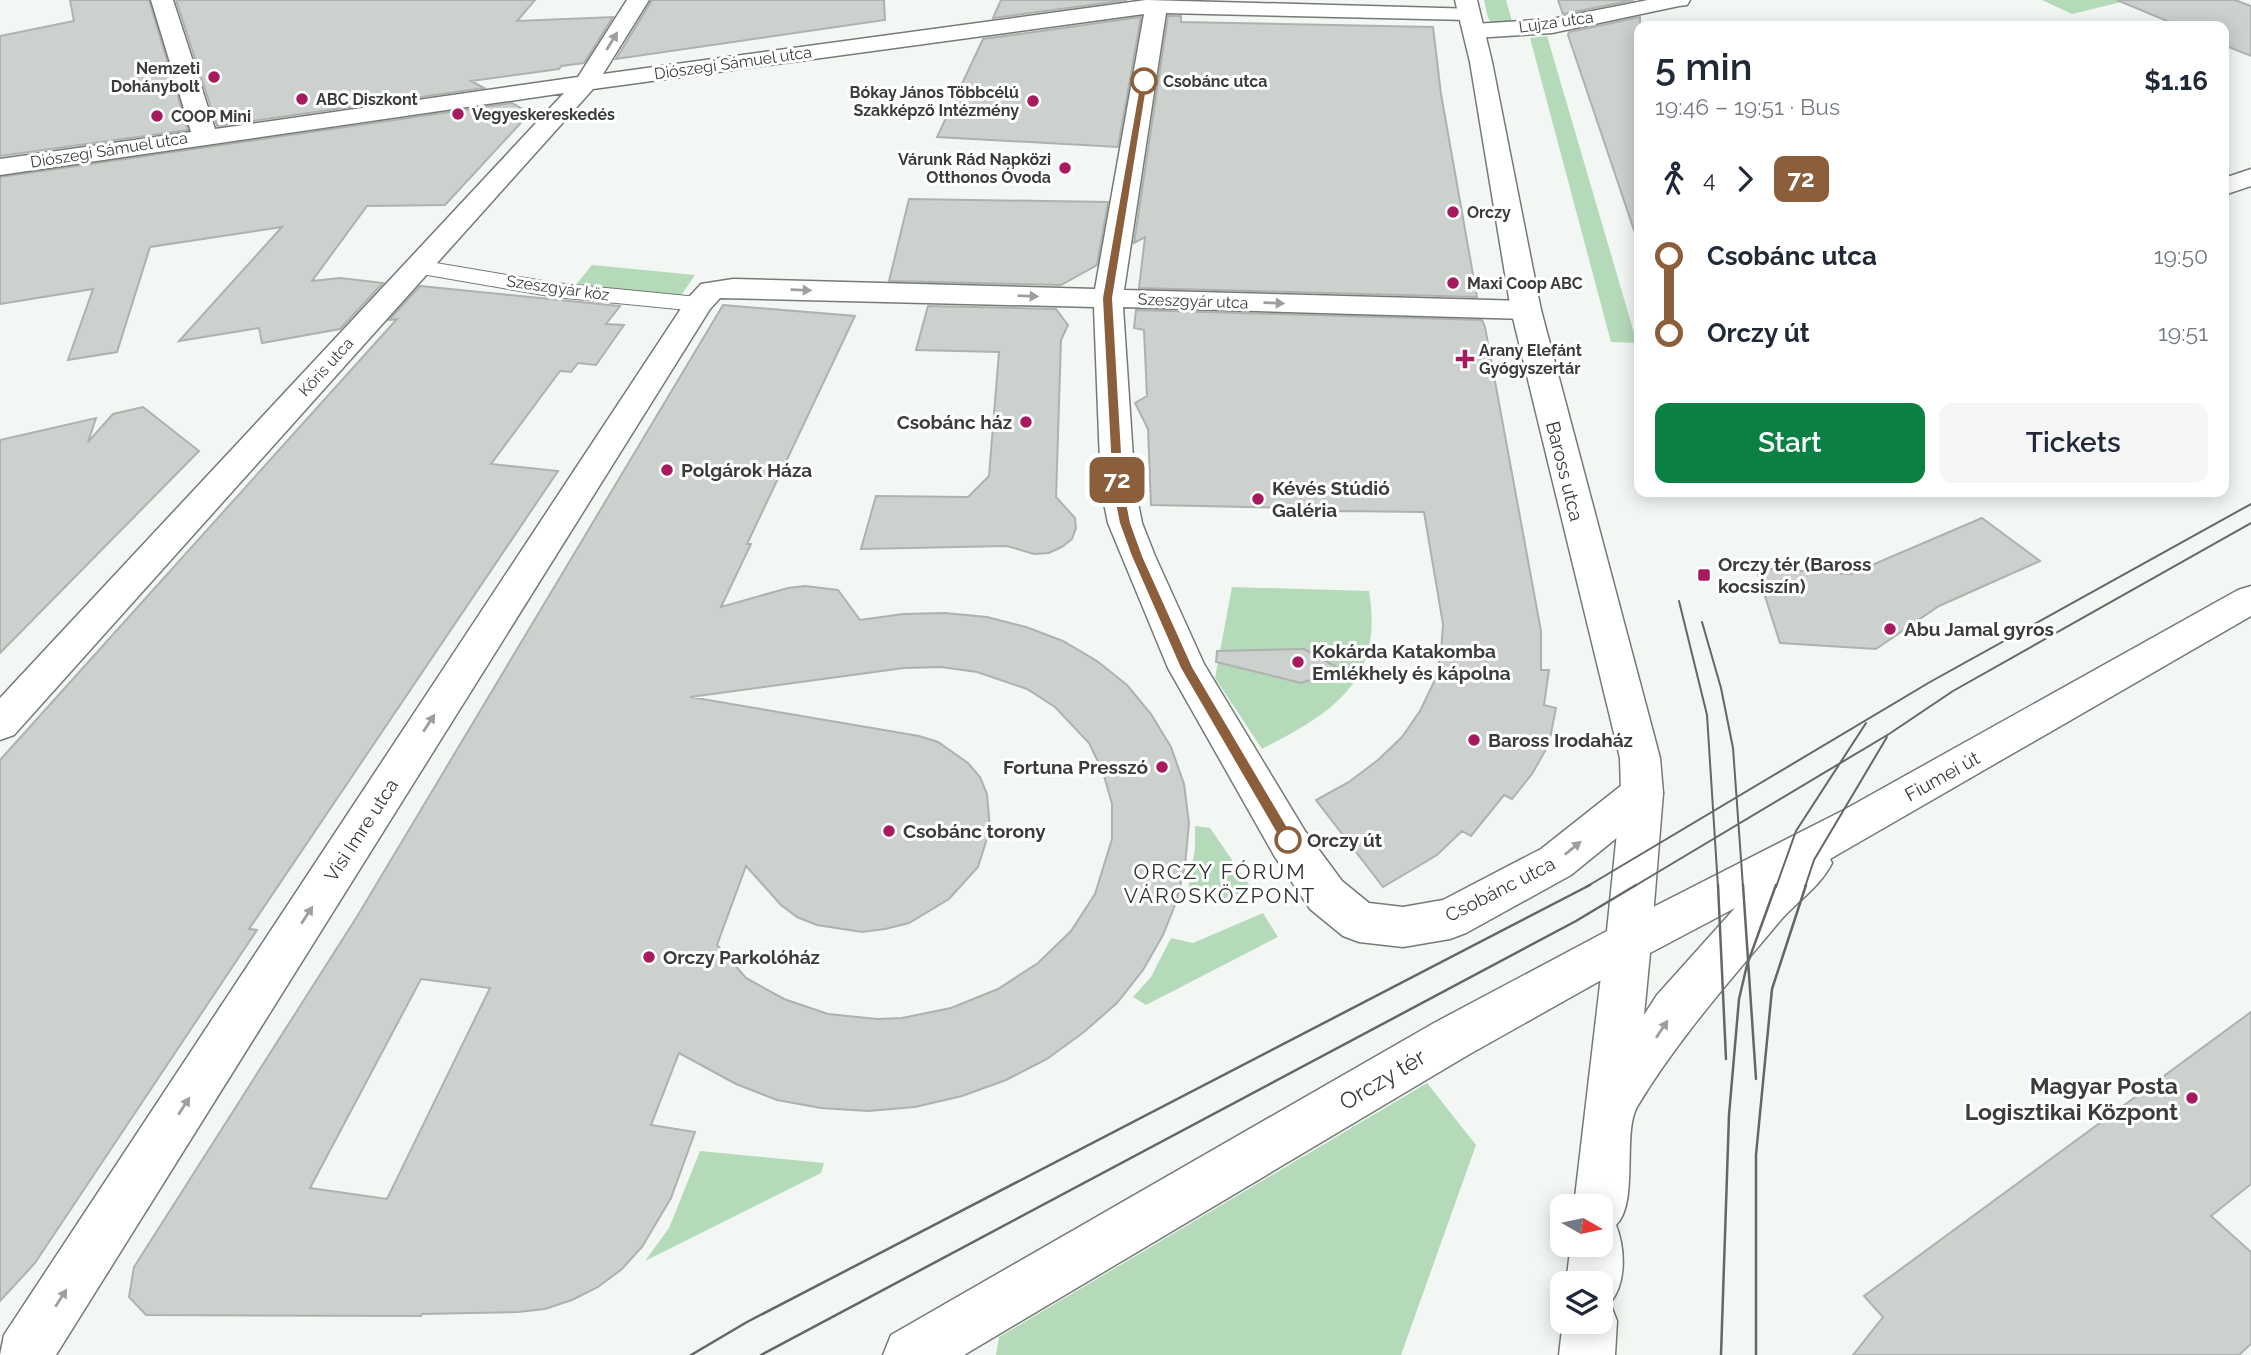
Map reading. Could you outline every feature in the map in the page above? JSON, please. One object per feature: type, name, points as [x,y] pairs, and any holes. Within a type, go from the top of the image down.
[{"type":"street","points":[[162,0],[205,136]]},
{"type":"street","name":"Kőris utca","points":[[0,723],[586,83],[638,0]]},
{"type":"street","name":"Lujza utca","points":[[1470,15],[1552,26],[1679,0]]},
{"type":"street","name":"Diószegi Sámuel utca","points":[[0,167],[1157,3],[1470,15]]},
{"type":"street","name":"Csobánc utca","points":[[1157,3],[1108,298],[1118,488],[1133,545],[1158,608],[1187,668],[1283,833],[1326,895],[1359,922],[1402,927],[1450,919],[1556,862],[1642,793]]},
{"type":"street","name":"Baross utca","points":[[1470,15],[1526,310],[1640,758],[1642,793],[1628,942]]},
{"type":"street","points":[[2229,185],[2251,177]]},
{"type":"street","name":"Szeszgyár köz","points":[[418,267],[555,290],[698,304]]},
{"type":"street","name":"Szeszgyár utca","points":[[698,304],[711,290],[733,288],[1526,310]]},
{"type":"street","name":"Visi Imre utca","points":[[24,1355],[698,304]]},
{"type":"street","name":"Fiumei út","points":[[1628,942],[1857,824],[2251,599]]},
{"type":"street","points":[[1609,1106],[1674,1011],[1774,896],[1857,824]]},
{"type":"street","points":[[1601,1194],[1628,942]]},
{"type":"street","name":"Orczy tér","points":[[911,1355],[1451,1039],[1628,942]]},
{"type":"street","points":[[1587,1355],[1589,1334]]},
{"type":"green space","points":[[1484,0],[1506,0],[1513,24],[1493,25],[1488,18]]},
{"type":"green space","points":[[2042,0],[2130,0],[2072,14]]},
{"type":"green space","points":[[1547,36],[1634,333],[1634,343],[1611,342],[1530,38]]},
{"type":"green space","points":[[592,265],[695,275],[680,297],[575,286]]},
{"type":"green space","points":[[1232,587],[1369,591],[1372,622],[1369,648],[1361,671],[1348,690],[1331,706],[1311,721],[1262,749],[1215,678]]},
{"type":"green space","points":[[1195,826],[1210,828],[1252,889],[1220,900],[1186,901],[1195,848]]},
{"type":"green space","points":[[1263,913],[1278,937],[1146,1005],[1133,997],[1151,977],[1171,938],[1193,943]]},
{"type":"green space","points":[[1427,1083],[1476,1145],[1401,1355],[996,1355],[999,1337]]},
{"type":"green space","points":[[700,1151],[824,1163],[821,1173],[645,1261],[669,1228]]},
{"type":"building","points":[[70,0],[149,0],[188,130],[0,156],[0,36],[74,21]]},
{"type":"building","points":[[176,0],[535,0],[517,21],[613,17],[584,63],[471,81],[484,88],[217,126]]},
{"type":"building","points":[[652,0],[884,0],[885,20],[616,59]]},
{"type":"building","points":[[1001,0],[1127,0],[993,18]]},
{"type":"building","points":[[1558,0],[1634,0],[1563,14]]},
{"type":"building","points":[[2117,0],[2235,0],[2251,6],[2251,56],[2229,47],[2229,21],[2167,21]]},
{"type":"building","points":[[1168,16],[1181,16],[1181,22],[1433,27],[1441,94],[1477,297],[1139,288],[1145,237],[1134,243]]},
{"type":"building","name":"Bókay János Többcélú Szakképző Intézmény","points":[[1141,17],[1118,147],[937,137],[983,39]]},
{"type":"building","points":[[1640,17],[1640,21],[1634,21],[1634,230],[1568,35],[1569,32]]},
{"type":"building","points":[[512,103],[530,113],[445,205],[367,206],[312,281],[340,278],[383,283],[340,329],[262,343],[259,328],[179,341],[282,227],[150,247],[117,352],[68,360],[93,289],[0,304],[0,177]]},
{"type":"building","points":[[909,199],[1108,202],[1097,265],[1061,285],[889,281]]},
{"type":"building","points":[[420,286],[620,306],[606,324],[624,325],[596,365],[578,363],[571,372],[560,371],[491,464],[558,471],[249,929],[257,930],[35,1263],[0,1301],[0,760],[397,319],[389,320]]},
{"type":"building","points":[[723,305],[855,316],[747,544],[751,544],[721,607],[788,588],[805,586],[838,590],[860,620],[903,614],[945,613],[987,617],[1026,627],[1063,641],[1097,661],[1127,685],[1151,714],[1171,747],[1184,784],[1189,823],[1185,865],[1177,900],[1163,935],[1143,970],[1117,1003],[1084,1032],[1047,1059],[1006,1080],[962,1096],[915,1107],[868,1111],[821,1108],[777,1100],[736,1084],[679,1053],[651,1125],[695,1132],[671,1198],[642,1247],[622,1269],[598,1287],[572,1300],[545,1309],[518,1312],[421,1316],[146,1315],[129,1297],[134,1267],[358,915]],"holes":[[[941,667],[977,672],[1027,689],[1055,707],[1089,743],[1103,772],[1112,804],[1112,839],[1095,894],[1071,931],[1038,963],[998,989],[951,1008],[902,1018],[877,1019],[828,1014],[784,999],[746,978],[717,945],[746,866],[781,905],[797,917],[817,925],[862,932],[909,923],[949,899],[978,867],[990,829],[987,794],[980,777],[968,763],[938,742],[919,736],[690,697],[904,668]],[[421,979],[490,988],[387,1199],[310,1188]]]},
{"type":"building","name":"Csobánc ház","points":[[928,306],[1056,309],[1068,325],[1061,340],[1056,497],[1075,518],[1076,528],[1072,539],[1062,547],[1049,553],[1034,554],[1007,546],[861,549],[876,496],[968,497],[989,476],[999,352],[916,350]]},
{"type":"building","points":[[1136,310],[1482,320],[1485,327],[1541,631],[1541,670],[1549,670],[1544,705],[1556,708],[1549,744],[1532,774],[1512,799],[1504,795],[1471,836],[1462,831],[1437,855],[1383,887],[1316,800],[1349,782],[1402,737],[1420,711],[1434,682],[1441,653],[1443,624],[1424,512],[1340,511],[1318,516],[1302,514],[1291,508],[1151,505],[1148,429],[1135,403],[1147,396],[1144,330],[1134,328]]},
{"type":"building","points":[[143,407],[199,451],[0,653],[0,440],[96,418],[88,442],[113,414]]},
{"type":"building","points":[[1982,518],[2040,561],[1939,606],[1876,649],[1780,643],[1756,568],[1851,574]]},
{"type":"building","points":[[1304,649],[1342,670],[1301,683],[1216,662],[1217,651]]},
{"type":"building","name":"Magyar Posta Logisztikai Központ","points":[[2251,1012],[2251,1184],[2211,1216],[2251,1252],[2251,1344],[2239,1355],[1853,1355],[1883,1317],[1864,1296]]},
{"type":"tram line","points":[[1737,797],[1930,682],[2251,504]]},
{"type":"tram line","points":[[1840,763],[1953,691],[2251,523]]},
{"type":"tram line","points":[[1679,601],[1707,715],[1713,811]]},
{"type":"tram line","points":[[1702,622],[1721,688],[1733,748],[1737,797]]},
{"type":"tram line","points":[[1840,763],[1866,723]]},
{"type":"tram line","points":[[1805,887],[1814,860],[1887,737]]},
{"type":"tram line","points":[[1738,824],[1840,763]]},
{"type":"tram line","points":[[1776,887],[1796,831],[1840,763]]},
{"type":"tram line","points":[[1713,811],[1737,797]]},
{"type":"tram line","points":[[1737,797],[1738,824]]},
{"type":"tram line","points":[[1586,887],[1713,811]]},
{"type":"tram line","points":[[1713,811],[1715,838]]},
{"type":"tram line","points":[[1715,838],[1738,824]]},
{"type":"tram line","points":[[1738,824],[1743,887]]},
{"type":"tram line","points":[[1633,887],[1715,838]]},
{"type":"tram line","points":[[1715,838],[1718,887]]},
{"type":"tram line","points":[[691,1355],[747,1322],[1590,885]]},
{"type":"tram line","points":[[761,1355],[1576,921],[1636,885]]},
{"type":"tram line","points":[[1718,885],[1726,1059]]},
{"type":"tram line","points":[[1743,885],[1748,962]]},
{"type":"tram line","points":[[1748,962],[1776,885]]},
{"type":"tram line","points":[[1756,1355],[1756,1155],[1772,989],[1806,885]]},
{"type":"tram line","points":[[1721,1355],[1729,1115],[1739,999],[1748,962]]},
{"type":"tram line","points":[[1748,962],[1756,1079]]},
{"type":"bus line","name":"72","points":[[1144,81],[1108,298],[1118,488],[1125,523],[1158,608],[1187,668],[1226,738],[1288,840]]},
{"type":"place","name":"Nemzeti Dohánybolt","points":[[214,77]]},
{"type":"place","name":"Csobánc utca","points":[[1144,81]]},
{"type":"place","name":"ABC Diszkont","points":[[302,99]]},
{"type":"place","name":"Bókay János Többcélú Szakképző Intézmény","points":[[1033,101]]},
{"type":"place","name":"Vegyeskereskedés","points":[[458,114]]},
{"type":"place","name":"COOP Mini","points":[[157,116]]},
{"type":"place","name":"Várunk Rád Napközi Otthonos Óvoda","points":[[1065,168]]},
{"type":"place","name":"Orczy","points":[[1453,212]]},
{"type":"place","name":"Maxi Coop ABC","points":[[1453,283]]},
{"type":"place","name":"Arany Elefánt Gyógyszertár","points":[[1465,359]]},
{"type":"place","name":"Csobánc ház","points":[[1026,422]]},
{"type":"place","name":"Polgárok Háza","points":[[667,470]]},
{"type":"place","name":"Kévés Stúdió Galéria","points":[[1258,499]]},
{"type":"place","name":"Orczy tér (Baross kocsiszín)","points":[[1704,575]]},
{"type":"place","name":"Abu Jamal gyros","points":[[1890,629]]},
{"type":"place","name":"Kokárda Katakomba Emlékhely és kápolna","points":[[1298,662]]},
{"type":"place","name":"Baross Irodaház","points":[[1474,740]]},
{"type":"place","name":"Fortuna Presszó","points":[[1162,767]]},
{"type":"place","name":"Csobánc torony","points":[[889,831]]},
{"type":"place","name":"Orczy út","points":[[1288,840]]},
{"type":"place","name":"Orczy Parkolóház","points":[[649,957]]},
{"type":"place","name":"Magyar Posta Logisztikai Központ","points":[[2192,1098]]},
{"type":"district","name":"ORCZY FÓRUM VÁROSKÖZPONT","points":[[1220,883]]}]
